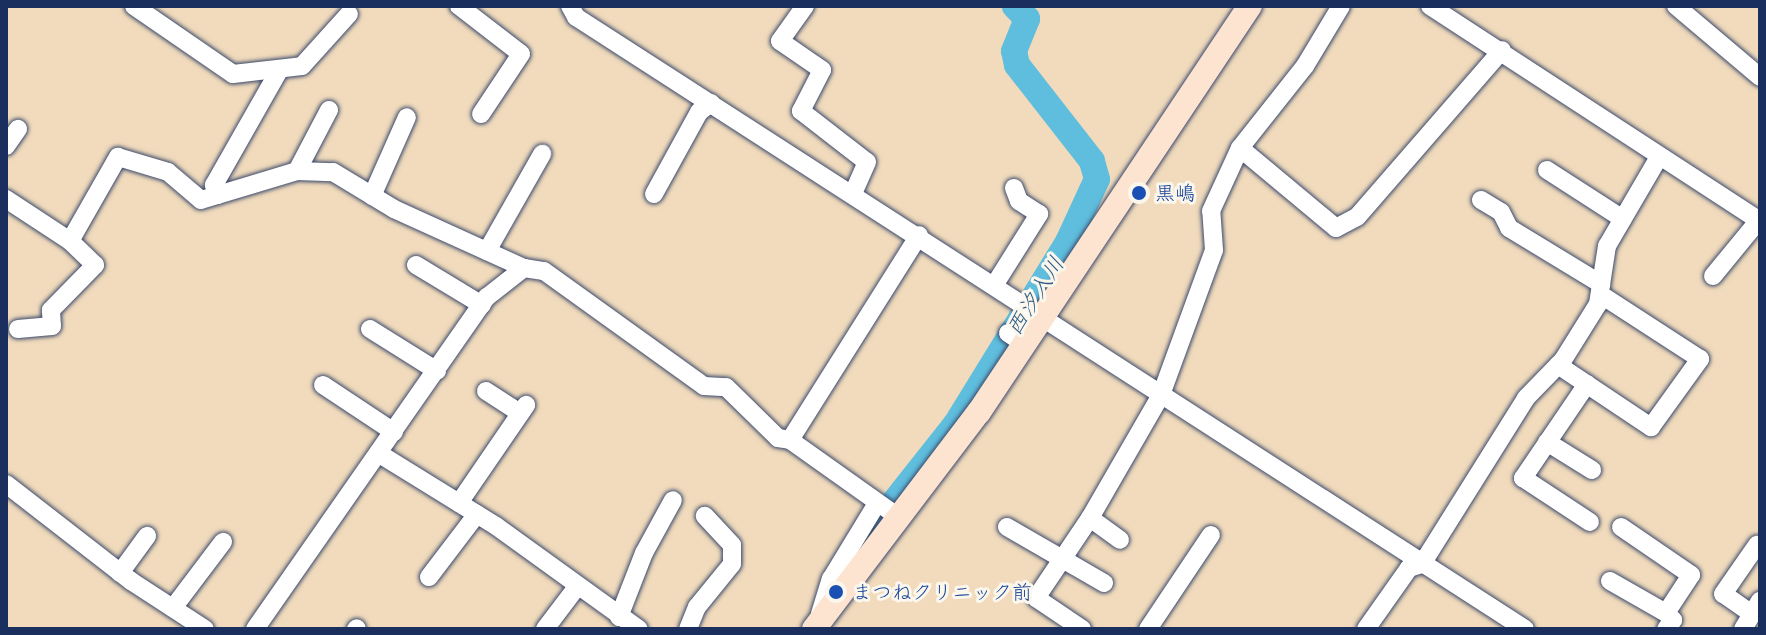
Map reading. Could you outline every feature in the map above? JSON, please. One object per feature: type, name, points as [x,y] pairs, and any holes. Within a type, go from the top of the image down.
[{"type":"street","points":[[134,6],[233,74],[302,66],[349,14]]},
{"type":"street","points":[[459,6],[521,54],[481,114]]},
{"type":"street","points":[[570,6],[576,17],[995,284],[1161,395],[1525,629]]},
{"type":"street","points":[[805,6],[780,41],[822,70],[801,111],[867,162],[853,194]]},
{"type":"street","points":[[815,627],[888,512],[954,433],[1034,310],[1250,6]]},
{"type":"street","points":[[1082,629],[1036,598],[1090,518],[1161,395],[1214,250],[1211,211],[1240,148],[1305,66],[1341,6]]},
{"type":"street","points":[[1430,6],[1502,50],[1759,221],[1713,276]]},
{"type":"street","points":[[1676,6],[1760,77]]},
{"type":"street","points":[[1240,148],[1336,228],[1357,217],[1502,50]]},
{"type":"street","points":[[218,195],[214,185],[280,69]]},
{"type":"street","points":[[654,194],[699,112],[711,103]]},
{"type":"street","points":[[297,171],[329,110]]},
{"type":"street","points":[[372,196],[407,117]]},
{"type":"street","points":[[6,146],[18,129]]},
{"type":"street","points":[[487,251],[542,154]]},
{"type":"street","points":[[70,241],[118,157],[168,172],[201,200],[297,171],[333,172],[372,196],[487,251],[524,268],[544,271],[704,386],[726,387],[778,438],[790,440],[888,512]]},
{"type":"street","points":[[1366,629],[1409,568],[1422,564],[1526,398],[1558,365],[1600,289],[1607,246],[1659,157]]},
{"type":"street","points":[[1547,170],[1623,219]]},
{"type":"street","points":[[995,284],[1039,214],[1019,201],[1014,188]]},
{"type":"street","points":[[6,199],[70,241],[95,265],[51,310],[52,326],[18,329]]},
{"type":"street","points":[[1481,200],[1501,212],[1509,228],[1707,363],[1651,427],[1558,365]]},
{"type":"street","points":[[790,440],[919,235]]},
{"type":"street","points":[[416,265],[482,305]]},
{"type":"street","points":[[255,629],[482,305],[524,268]]},
{"type":"street","points":[[370,329],[437,371]]},
{"type":"street","points":[[1587,384],[1523,478],[1590,522]]},
{"type":"street","points":[[323,385],[394,432]]},
{"type":"street","points":[[459,503],[523,409],[486,391]]},
{"type":"street","points":[[1547,442],[1592,470]]},
{"type":"street","points":[[378,453],[477,514],[576,588],[639,629]]},
{"type":"street","points":[[6,484],[120,573],[205,629]]},
{"type":"street","points":[[619,617],[644,553],[673,500]]},
{"type":"street","points":[[429,577],[477,514]]},
{"type":"street","points":[[688,629],[697,607],[732,564],[732,545],[705,516]]},
{"type":"street","points":[[1090,518],[1120,540]]},
{"type":"street","points":[[1007,527],[1049,555],[1064,557],[1104,583]]},
{"type":"street","points":[[1610,581],[1666,621],[1691,575],[1621,527]]},
{"type":"street","points":[[1148,629],[1177,572],[1211,535]]},
{"type":"street","points":[[120,573],[147,536]]},
{"type":"street","points":[[173,608],[223,542]]},
{"type":"street","points":[[1751,615],[1723,594],[1757,545]]},
{"type":"street","points":[[545,629],[576,588]]},
{"type":"waterway","name":"西汐入川","points":[[853,554],[956,424],[1068,242],[1097,179],[1092,161],[1017,65],[1014,51],[1027,19],[1015,6]]},
{"type":"place","name":"黒嶋","points":[[1139,193]]},
{"type":"place","name":"まつねクリニック前","points":[[836,592]]}]
